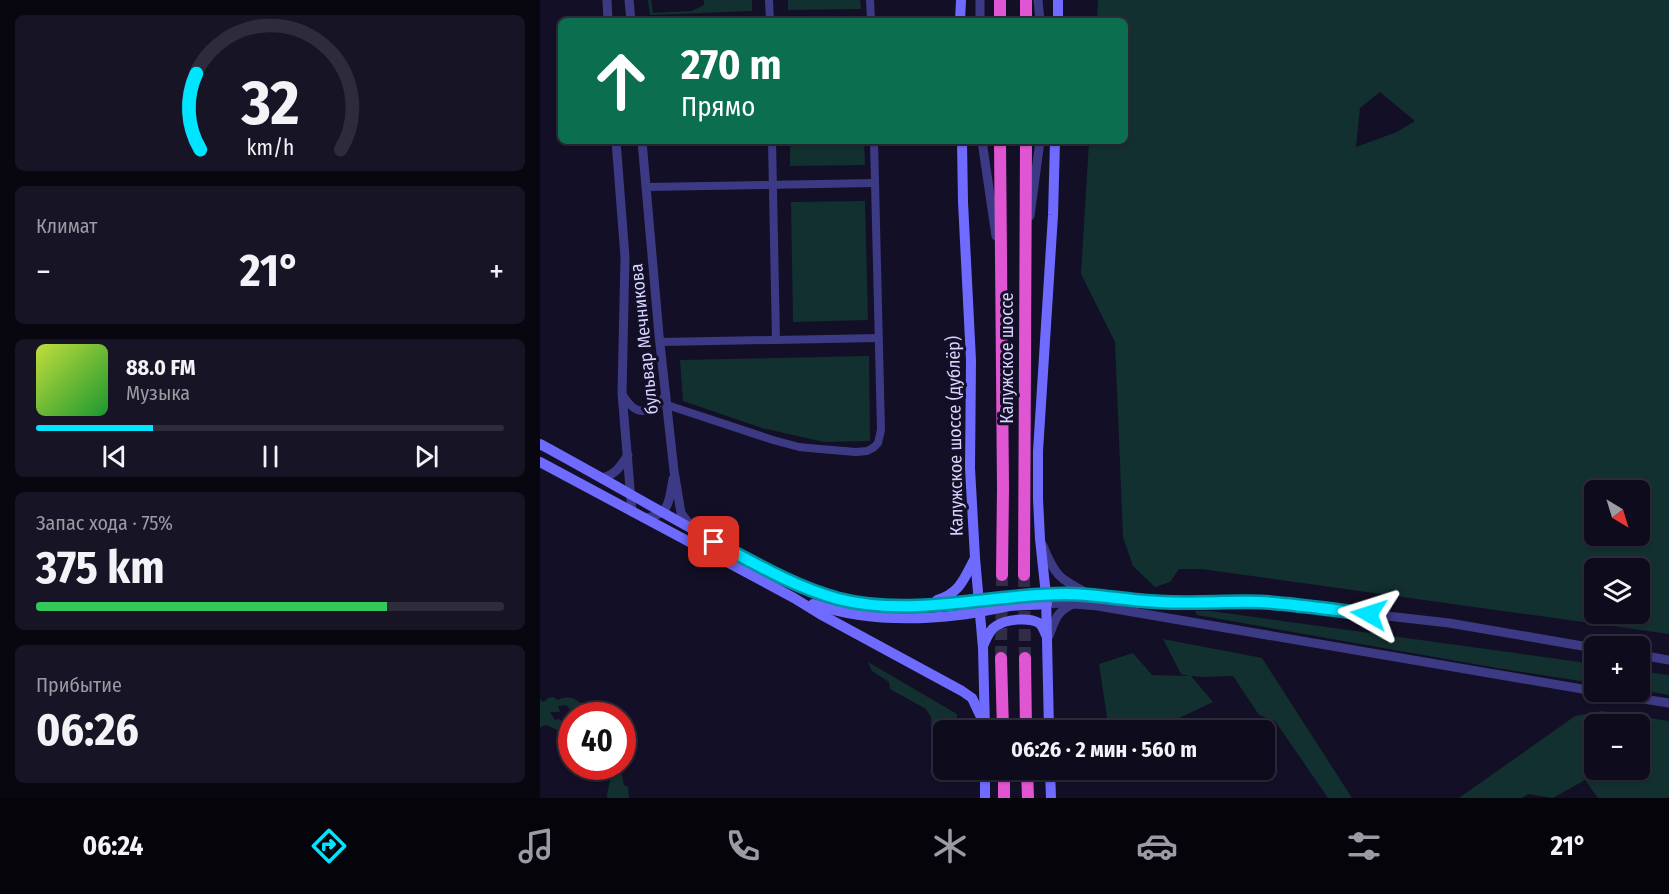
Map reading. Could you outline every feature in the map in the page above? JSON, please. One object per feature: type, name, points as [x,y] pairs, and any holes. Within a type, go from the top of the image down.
[{"type":"highway","points":[[1000,0],[1000,18]]},
{"type":"highway","points":[[1026,0],[1026,18]]},
{"type":"highway","name":"Калужское шоссе","points":[[1000,144],[1002,575]]},
{"type":"highway","name":"Калужское шоссе","points":[[1024,575],[1026,144]]},
{"type":"highway","points":[[1001,658],[1003,720]]},
{"type":"highway","points":[[1025,658],[1026,720]]},
{"type":"highway","points":[[1004,780],[1004,798]]},
{"type":"highway","points":[[1027,780],[1028,798]]},
{"type":"main road","points":[[960,18],[961,0]]},
{"type":"main road","points":[[1058,0],[1058,18]]},
{"type":"main road","name":"Калужское шоссе (дублёр)","points":[[962,144],[970,360],[970,468],[985,720]]},
{"type":"main road","points":[[1049,720],[1047,600],[1040,539],[1038,451],[1053,215],[1055,144]]},
{"type":"main road","points":[[540,444],[777,576],[812,591],[871,604],[921,606],[960,603],[979,606],[1012,606],[1047,600]]},
{"type":"main road","points":[[540,462],[962,691],[972,698],[982,720]]},
{"type":"main road","points":[[921,606],[954,593],[961,585],[975,558]]},
{"type":"main road","points":[[794,598],[842,613],[873,617],[925,618],[962,615],[979,606]]},
{"type":"main road","points":[[982,648],[989,633],[995,626],[1005,621],[1037,622],[1042,626],[1048,638]]},
{"type":"main road","points":[[985,780],[985,798]]},
{"type":"main road","points":[[1050,780],[1051,798]]},
{"type":"street","points":[[607,0],[608,18]]},
{"type":"street","points":[[629,0],[631,18]]},
{"type":"street","points":[[769,0],[770,18]]},
{"type":"street","points":[[870,0],[871,18]]},
{"type":"street","points":[[980,0],[980,18]]},
{"type":"street","points":[[1038,0],[1041,18]]},
{"type":"street","name":"бульвар Мечникова","points":[[616,144],[625,257],[622,393],[632,512]]},
{"type":"street","name":"бульвар Мечникова","points":[[642,144],[674,471],[681,513],[693,530]]},
{"type":"street","points":[[772,144],[776,340]]},
{"type":"street","points":[[667,405],[785,444],[856,452],[867,451],[876,446],[880,435],[874,144]]},
{"type":"street","points":[[982,144],[1001,265]]},
{"type":"street","points":[[1025,261],[1040,144]]},
{"type":"street","points":[[647,187],[875,183]]},
{"type":"street","points":[[660,342],[878,338]]},
{"type":"street","points":[[622,393],[628,403],[641,411],[649,411],[656,407],[666,393]]},
{"type":"street","points":[[602,478],[621,466],[628,455]]},
{"type":"street","points":[[643,518],[656,517],[669,502],[674,471]]},
{"type":"street","points":[[1040,539],[1050,565],[1060,577],[1089,594]]},
{"type":"street","points":[[1047,600],[1089,594],[1160,602],[1263,602],[1449,623],[1584,646]]},
{"type":"street","points":[[1047,600],[1098,606],[1584,689]]},
{"type":"street","points":[[1048,638],[1056,615],[1073,604]]},
{"type":"street","points":[[1650,657],[1669,660]]},
{"type":"street","points":[[1650,700],[1669,703]]},
{"type":"green space","points":[[648,0],[651,0],[653,13],[692,11],[704,5],[704,0],[752,0],[752,11],[650,15]]},
{"type":"green space","points":[[788,0],[860,0],[861,9],[788,10]]},
{"type":"green space","points":[[1098,0],[1669,0],[1669,634],[1597,624],[1650,624],[1650,558],[1584,558],[1584,622],[1201,569],[1179,569],[1170,582],[1155,587],[1133,566],[1123,537],[1115,342],[1081,274],[1089,144],[1128,144],[1128,18],[1097,18]],"holes":[[[1380,92],[1415,121],[1397,132],[1356,147],[1360,108]]]},
{"type":"green space","points":[[790,144],[864,144],[865,165],[790,166]]},
{"type":"green space","points":[[865,201],[868,320],[793,322],[791,202]]},
{"type":"green space","points":[[869,356],[870,441],[824,442],[762,428],[683,401],[680,360]]},
{"type":"green space","points":[[1195,611],[1211,611],[1584,663],[1584,681],[1497,668],[1197,615]]},
{"type":"green space","points":[[1163,639],[1262,658],[1352,798],[1328,798],[1275,720],[1259,715],[1233,676],[1191,676],[1213,702],[1175,720],[1107,720],[1099,664],[1133,653],[1152,675],[1189,676],[1181,674]]},
{"type":"green space","points":[[868,662],[957,714],[957,720],[933,720],[933,771],[931,717],[926,709],[890,689],[889,682],[872,671]]},
{"type":"green space","points":[[1650,672],[1669,675],[1669,695],[1650,692]]},
{"type":"green space","points":[[553,697],[558,700],[572,698],[578,702],[558,702],[558,712],[550,712],[555,720],[558,719],[558,731],[546,725],[540,727],[540,700],[544,702]]},
{"type":"green space","points":[[1602,711],[1622,714],[1586,714]]},
{"type":"green space","points":[[1584,714],[1585,780],[1553,798],[1528,794],[1522,798],[1459,798],[1575,716]]},
{"type":"green space","points":[[1650,718],[1669,721],[1669,798],[1598,798],[1585,780],[1650,780]]},
{"type":"green space","points":[[610,780],[623,780],[624,785],[628,787],[629,798],[607,798]]},
{"type":"tunnel","points":[[1001,658],[1002,575]]},
{"type":"tunnel","points":[[1024,575],[1025,658]]},
{"type":"route","points":[[714,542],[777,576],[812,591],[871,604],[908,606],[1089,594],[1160,602],[1263,602],[1369,614]]}]
